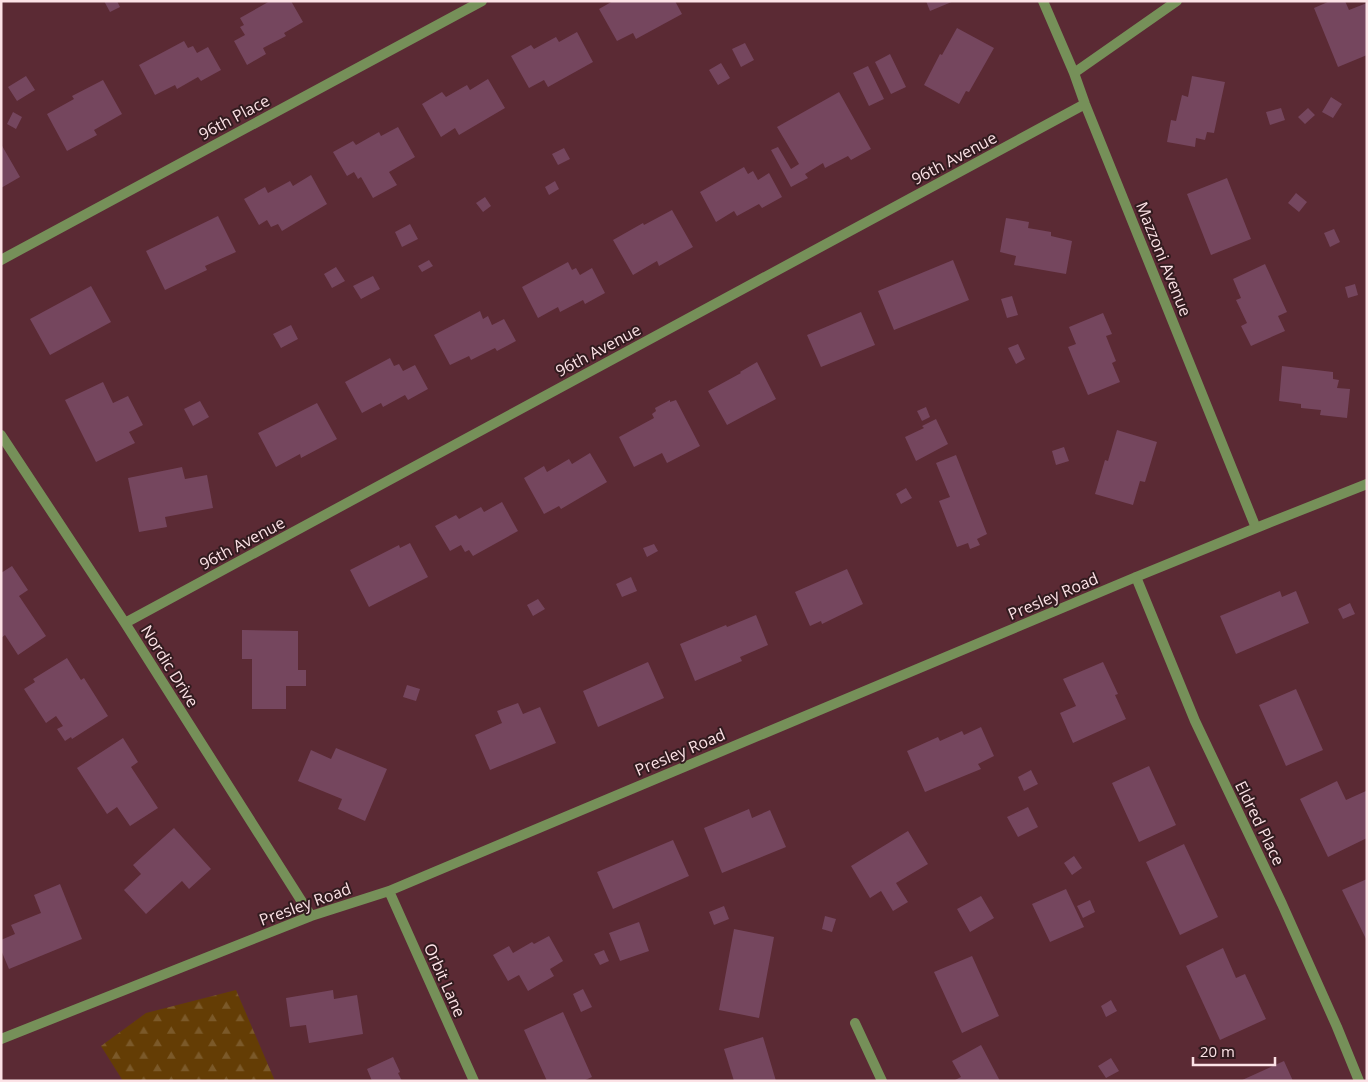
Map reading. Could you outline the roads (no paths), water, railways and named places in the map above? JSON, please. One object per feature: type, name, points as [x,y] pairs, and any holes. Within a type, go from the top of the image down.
[{"type":"street","name":"96th Place","points":[[1,260],[482,1]]},
{"type":"street","name":"Mazzoni Avenue","points":[[1043,1],[1074,73],[1256,528]]},
{"type":"street","points":[[1074,73],[1177,1]]},
{"type":"street","name":"96th Avenue","points":[[125,623],[1085,104]]},
{"type":"street","name":"Nordic Drive","points":[[1,435],[125,623],[311,916]]},
{"type":"street","name":"Presley Road","points":[[1,1039],[311,916],[389,891],[1136,577],[1367,484]]},
{"type":"street","name":"Eldred Place","points":[[1136,577],[1195,721],[1286,913],[1359,1081]]},
{"type":"street","name":"Orbit Lane","points":[[389,891],[474,1081]]},
{"type":"street","points":[[855,1023],[882,1081]]}]
